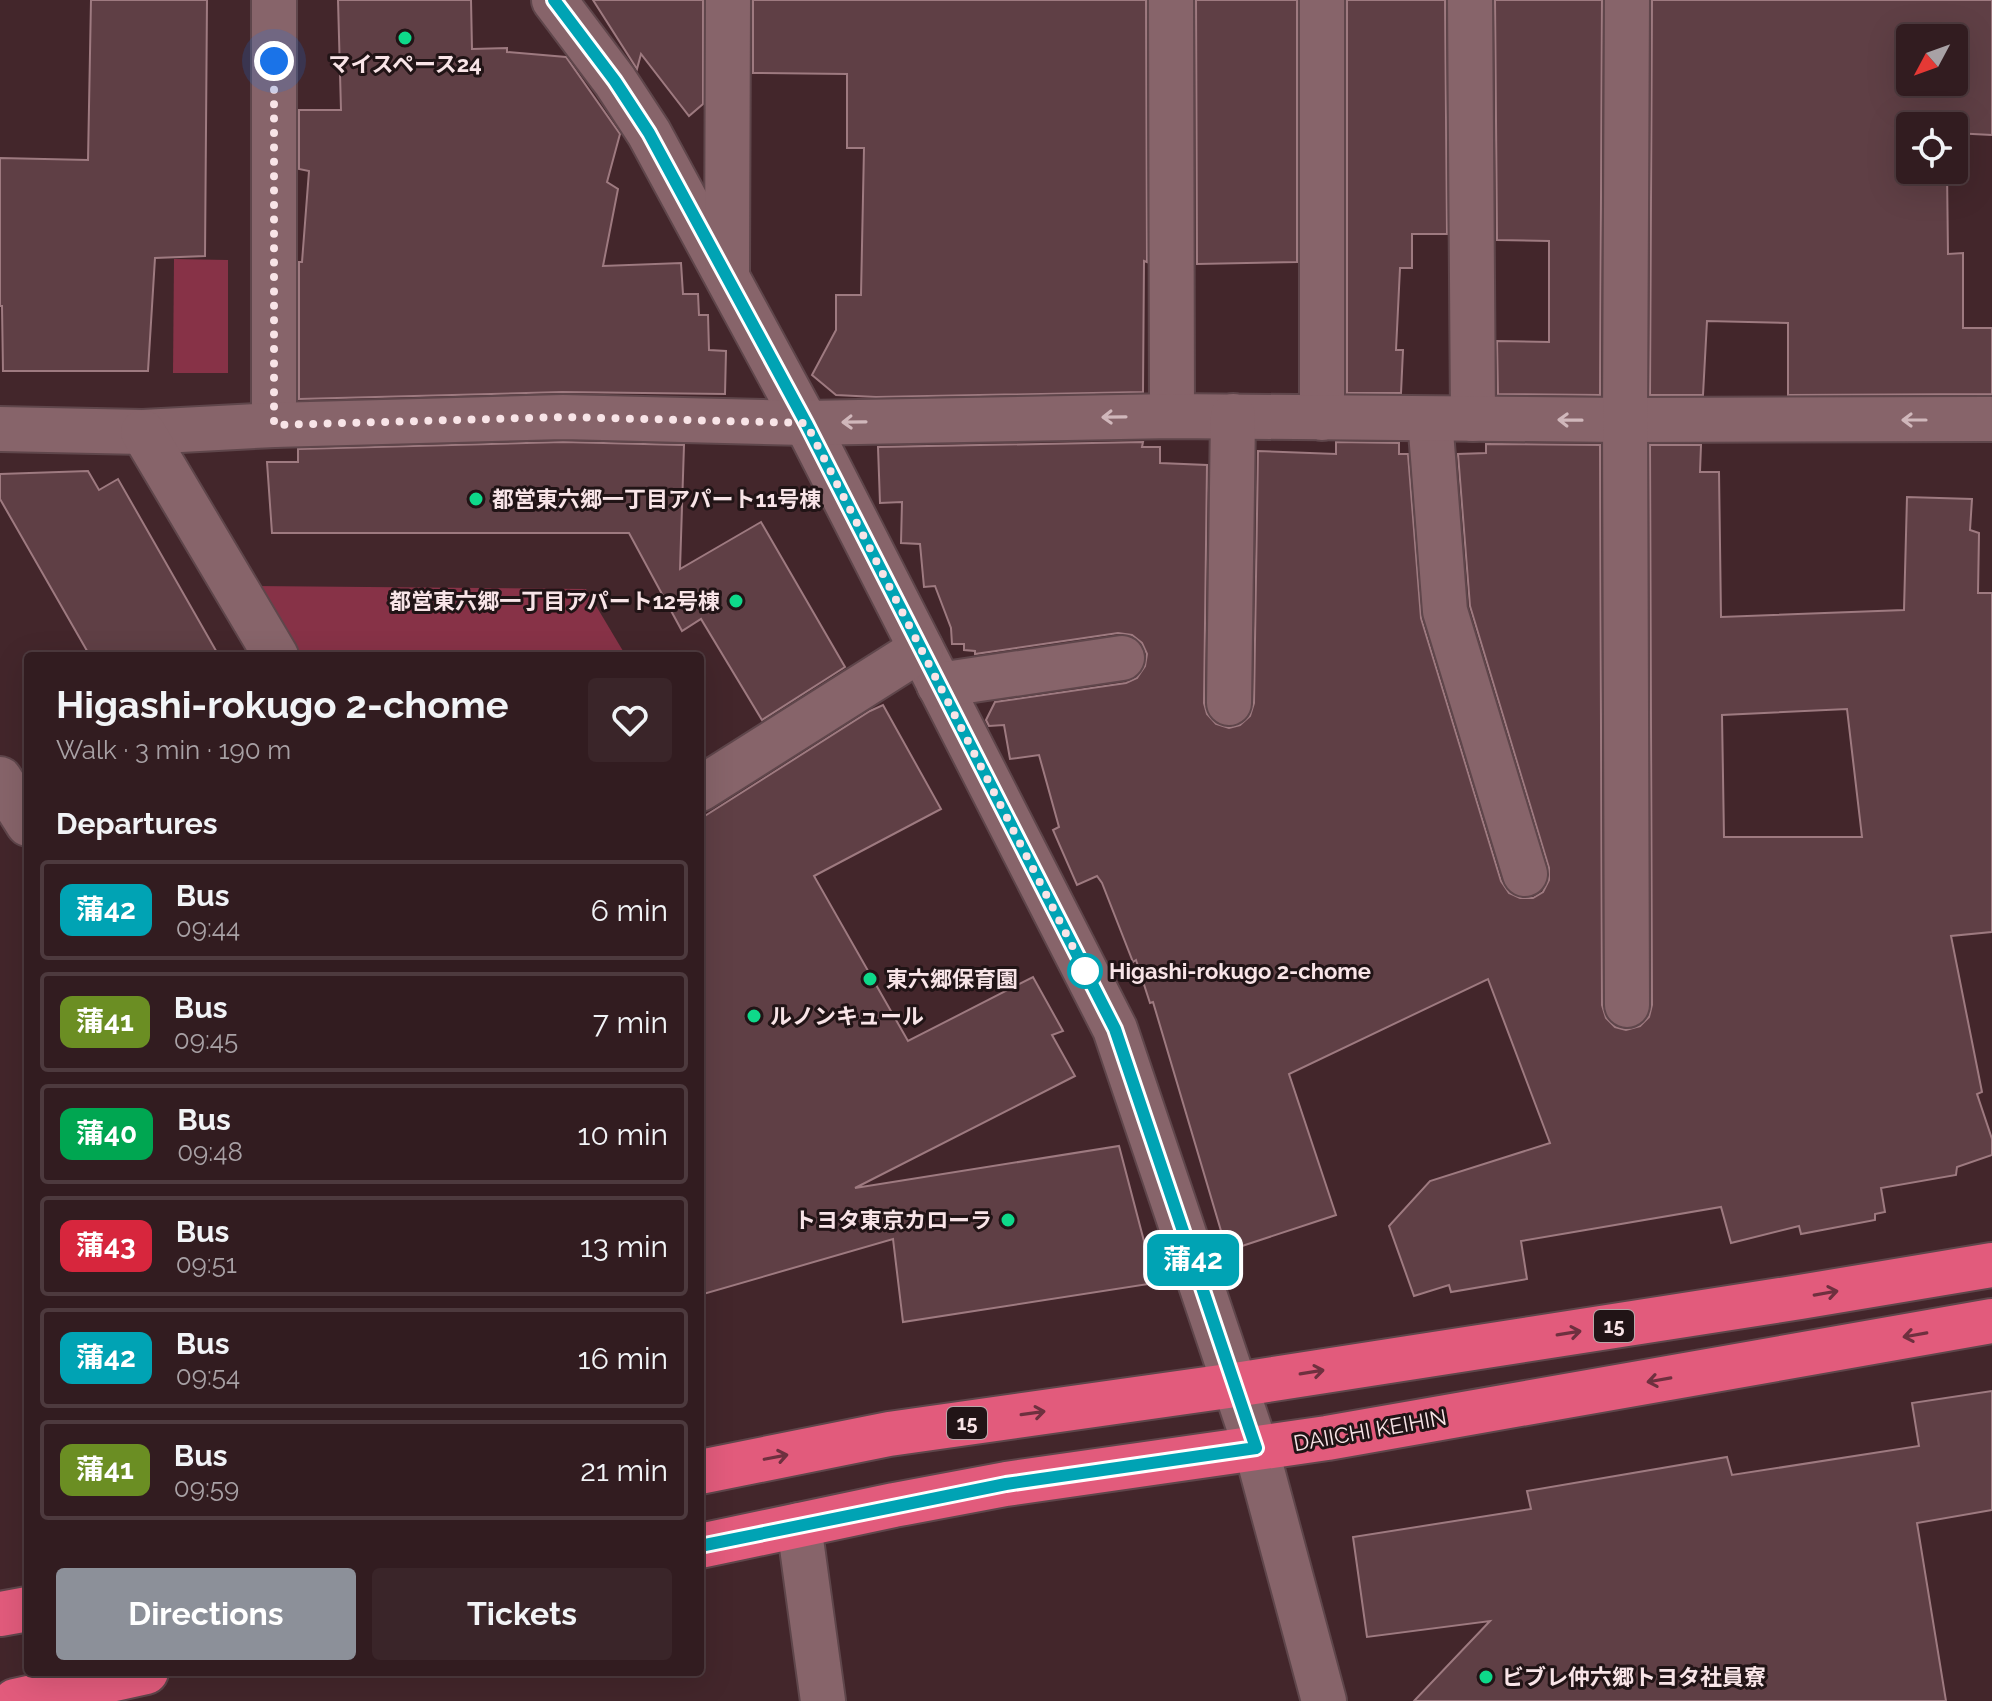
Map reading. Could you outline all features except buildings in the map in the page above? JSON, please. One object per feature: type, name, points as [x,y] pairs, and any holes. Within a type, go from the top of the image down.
[{"type":"highway","name":"15","points":[[704,1471],[889,1434],[1235,1385],[1992,1265]]},
{"type":"highway","name":"DAIICHI KEIHIN","points":[[704,1545],[1006,1484],[1256,1448],[1992,1321]]},
{"type":"highway","points":[[0,1614],[24,1610]]},
{"type":"highway","points":[[15,1701],[128,1676]]},
{"type":"street","points":[[274,0],[274,425]]},
{"type":"street","points":[[554,0],[615,81],[649,133],[806,423],[1115,1029],[1256,1448],[1324,1701]]},
{"type":"street","points":[[727,277],[728,0]]},
{"type":"street","points":[[1171,0],[1172,416]]},
{"type":"street","points":[[1322,0],[1322,418]]},
{"type":"street","points":[[1470,0],[1473,419]]},
{"type":"street","points":[[1627,0],[1627,1005]]},
{"type":"street","points":[[0,429],[143,432],[563,417],[806,423],[1172,416],[1992,419]]},
{"type":"street","points":[[1229,703],[1233,416]]},
{"type":"street","points":[[1430,419],[1445,611],[1525,874]]},
{"type":"street","points":[[143,432],[274,652]]},
{"type":"street","points":[[704,787],[930,667],[1122,658]]},
{"type":"street","points":[[0,779],[24,818]]},
{"type":"street","points":[[799,1525],[823,1701]]},
{"type":"shaded area","points":[[174,259],[228,260],[228,373],[173,373]]},
{"type":"shaded area","points":[[253,586],[586,589],[624,652],[294,652]]},
{"type":"bus line","name":"蒲42","points":[[554,0],[615,81],[649,133],[806,423],[1115,1029],[1256,1448],[1006,1484],[704,1545]]},
{"type":"place","name":"マイスペース24","points":[[405,38]]},
{"type":"place","name":"都営東六郷一丁目アパート11号棟","points":[[476,499]]},
{"type":"place","name":"都営東六郷一丁目アパート12号棟","points":[[736,601]]},
{"type":"place","name":"Higashi-rokugo 2-chome","points":[[1085,971]]},
{"type":"place","name":"東六郷保育園","points":[[870,979]]},
{"type":"place","name":"ルノンキュール","points":[[754,1016]]},
{"type":"place","name":"トヨタ東京カローラ","points":[[1008,1220]]},
{"type":"place","name":"ビブレ仲六郷トヨタ社員寮","points":[[1486,1677]]},
{"type":"route","points":[[274,61],[274,425],[563,417],[806,423],[1085,971]]}]
